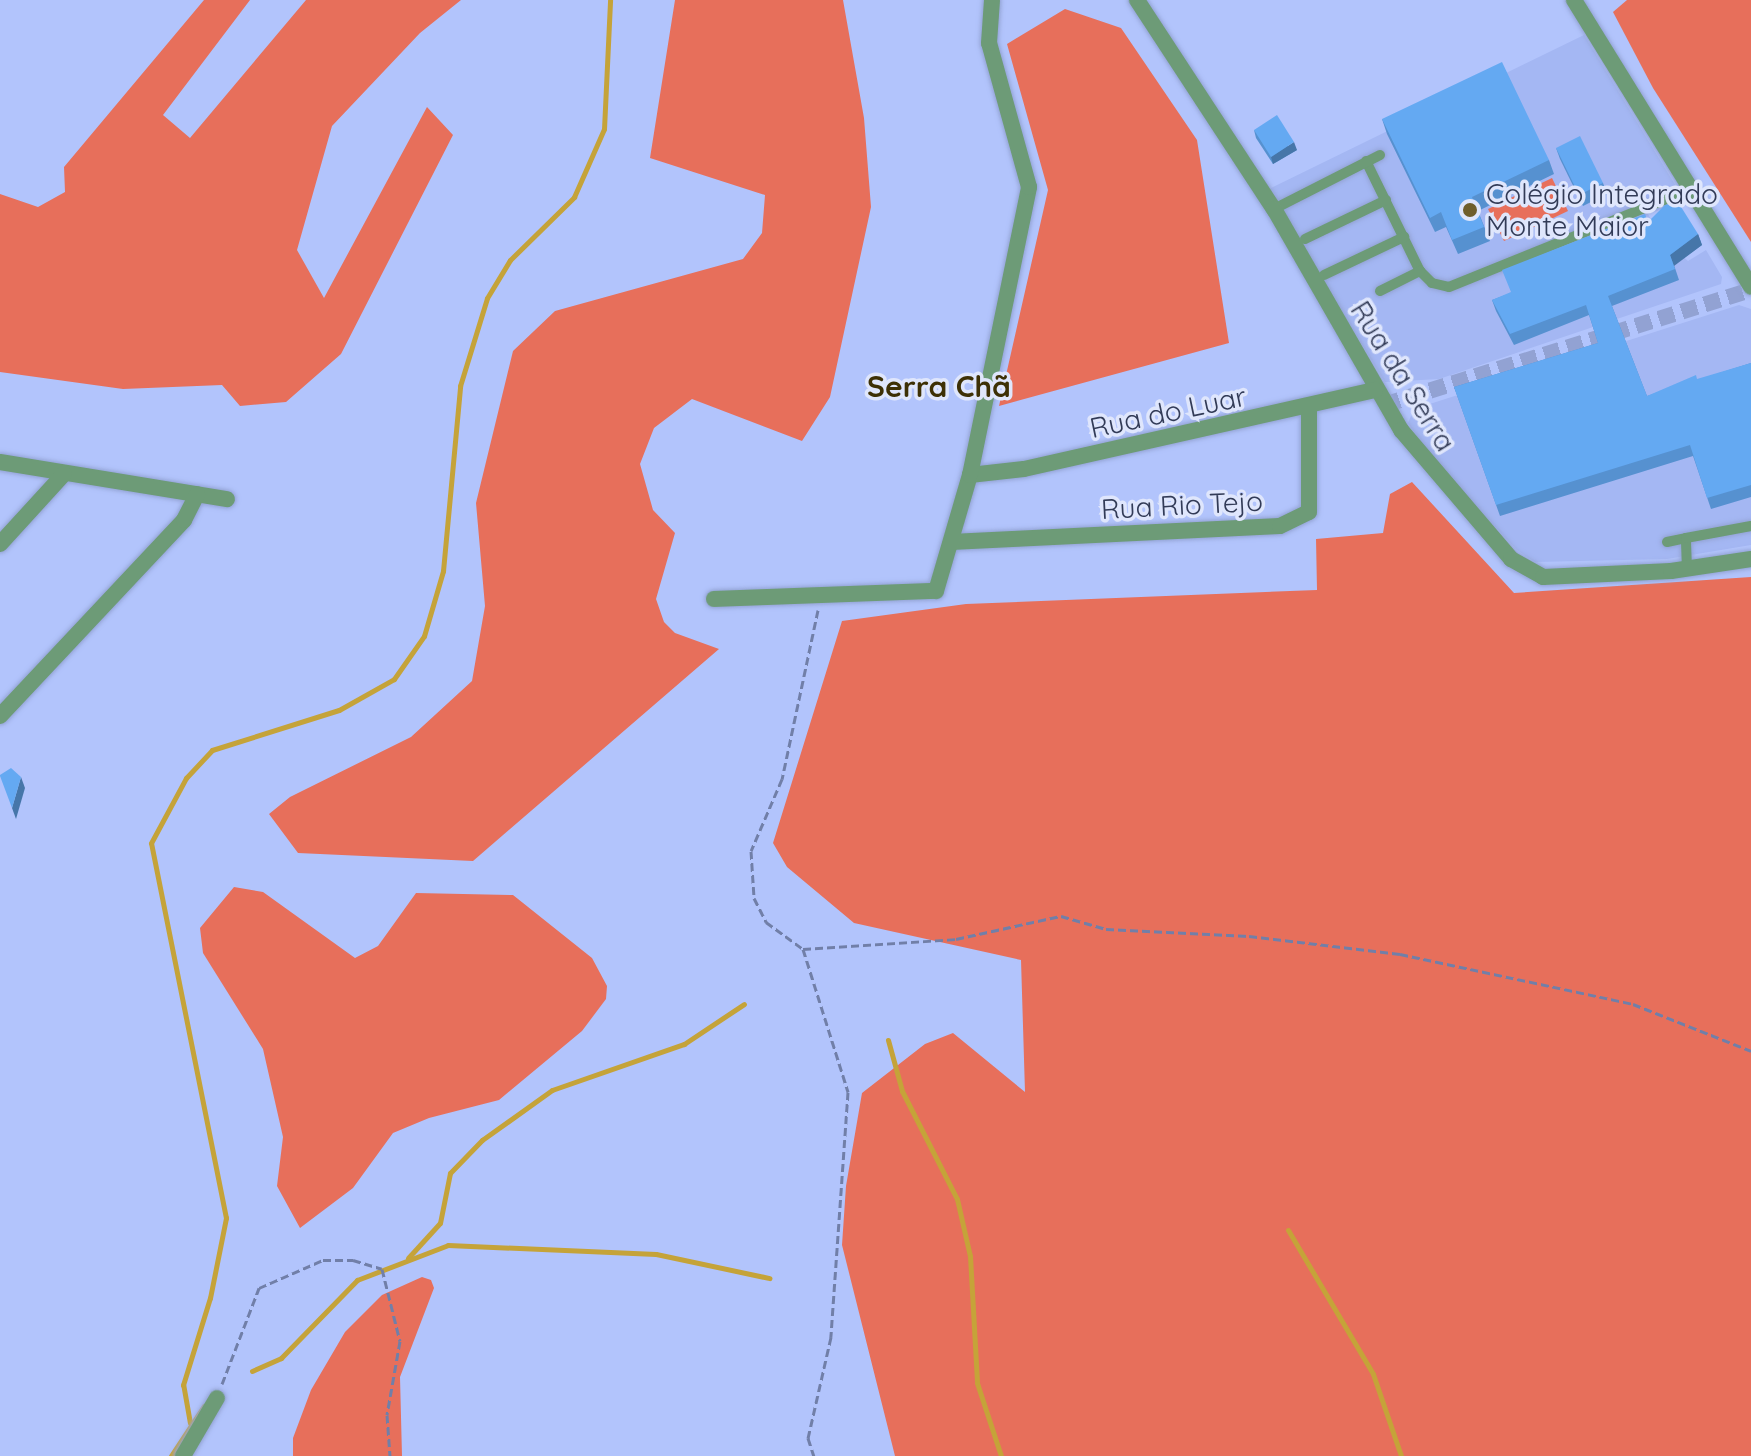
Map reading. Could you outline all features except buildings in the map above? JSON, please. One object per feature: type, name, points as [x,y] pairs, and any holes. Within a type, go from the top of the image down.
[{"type":"street","points":[[714,599],[936,591],[970,475],[1029,187],[989,43],[992,0]]},
{"type":"street","name":"Rua da Serra","points":[[1137,0],[1274,209],[1384,405],[1428,468],[1525,570],[1543,577],[1687,570],[1751,559]]},
{"type":"street","points":[[1574,0],[1751,287]]},
{"type":"street","name":"Rua do Luar","points":[[970,475],[1024,469],[1309,408],[1375,390]]},
{"type":"street","name":"Rua Rio Tejo","points":[[951,542],[1280,526],[1309,512],[1309,408]]},
{"type":"street","points":[[0,462],[227,499]]},
{"type":"street","points":[[0,544],[64,474]]},
{"type":"street","points":[[0,716],[184,520],[197,494]]},
{"type":"street","points":[[183,1456],[217,1398]]},
{"type":"lane","points":[[1274,209],[1380,155]]},
{"type":"lane","points":[[1366,161],[1420,271],[1432,283],[1449,287],[1691,189]]},
{"type":"lane","points":[[1305,239],[1386,200]]},
{"type":"lane","points":[[1324,275],[1404,237]]},
{"type":"lane","points":[[1380,291],[1420,271]]},
{"type":"lane","points":[[1667,542],[1751,526]]},
{"type":"lane","points":[[1686,538],[1687,570]]},
{"type":"path","points":[[814,1456],[808,1438],[831,1337],[848,1092],[803,949],[766,922],[754,898],[751,851],[782,779],[814,649],[819,596]]},
{"type":"path","points":[[803,949],[956,939],[1061,916],[1106,929],[1249,936],[1400,954],[1633,1004],[1751,1051]]},
{"type":"path","points":[[223,1381],[259,1288],[323,1260],[353,1260],[382,1269],[400,1341],[387,1415],[390,1456]]},
{"type":"shaded area","points":[[204,0],[250,0],[163,115],[190,138],[306,0],[461,0],[420,33],[332,126],[297,250],[324,298],[427,107],[453,135],[341,354],[286,402],[240,406],[222,385],[123,389],[0,372],[0,194],[38,207],[65,192],[64,167]]},
{"type":"shaded area","points":[[675,0],[843,0],[864,118],[871,207],[830,397],[802,441],[692,399],[654,428],[640,464],[653,510],[675,533],[656,599],[664,622],[675,633],[719,649],[473,861],[298,853],[269,814],[290,797],[411,737],[472,681],[485,606],[476,503],[513,351],[555,311],[743,259],[762,233],[765,195],[650,158]]},
{"type":"shaded area","points":[[1627,0],[1751,0],[1751,242],[1653,88],[1613,12]]},
{"type":"shaded area","points":[[1065,9],[1121,28],[1197,140],[1229,343],[999,406],[1048,190],[1007,44]]},
{"type":"shaded area","name":"Colégio Integrado Monte Maior","points":[[1584,35],[1685,201],[1648,214],[1661,238],[1688,261],[1706,250],[1722,277],[1721,284],[1439,379],[1385,382],[1267,190]]},
{"type":"shaded area","points":[[1552,178],[1568,211],[1504,241],[1488,209]]},
{"type":"shaded area","name":"Colégio Integrado Monte Maior","points":[[1739,305],[1751,309],[1751,545],[1667,559],[1535,562],[1517,550],[1436,464],[1408,423],[1414,409]]},
{"type":"shaded area","points":[[1412,482],[1514,593],[1751,577],[1751,1456],[895,1456],[842,1245],[846,1186],[862,1093],[925,1044],[953,1033],[1025,1092],[1021,960],[854,923],[787,867],[773,843],[842,621],[966,604],[1317,590],[1316,539],[1383,533],[1390,494]]},
{"type":"shaded area","points":[[234,887],[263,892],[355,958],[378,946],[416,893],[513,895],[592,958],[607,986],[606,999],[582,1031],[499,1100],[429,1118],[393,1133],[353,1188],[300,1228],[277,1186],[283,1137],[263,1049],[203,953],[200,928]]},
{"type":"shaded area","points":[[422,1277],[431,1280],[434,1288],[400,1377],[402,1456],[293,1456],[293,1438],[311,1390],[345,1332],[382,1295]]},
{"type":"waterway","points":[[190,1423],[183,1385],[210,1298],[226,1218],[151,843],[186,778],[212,750],[339,710],[394,679],[424,636],[443,571],[460,386],[487,298],[510,260],[574,197],[604,129],[610,0]]},
{"type":"waterway","points":[[408,1258],[440,1223],[450,1173],[482,1140],[552,1090],[684,1044],[744,1004]]},
{"type":"waterway","points":[[888,1040],[902,1091],[957,1199],[970,1256],[977,1383],[1001,1456]]},
{"type":"waterway","points":[[1288,1230],[1373,1374],[1401,1456]]},
{"type":"waterway","points":[[252,1371],[281,1358],[357,1280],[448,1245],[656,1254],[769,1278]]},
{"type":"waterway","points":[[171,1456],[204,1406]]},
{"type":"tunnel","points":[[1384,405],[1751,290]]},
{"type":"place","name":"Colégio Integrado Monte Maior","points":[[1470,210]]},
{"type":"district","name":"Serra Chã","points":[[939,386]]}]
